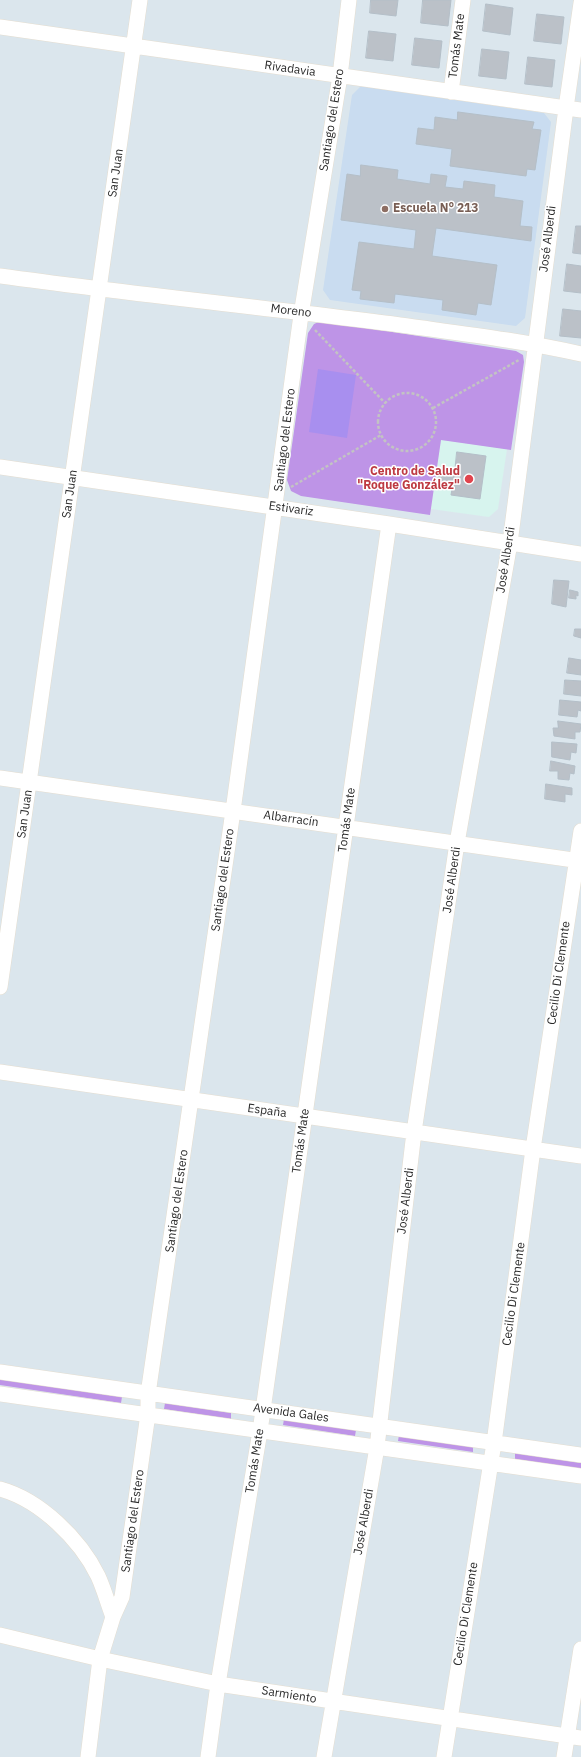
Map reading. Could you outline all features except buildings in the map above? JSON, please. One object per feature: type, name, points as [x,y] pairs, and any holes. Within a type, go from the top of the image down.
[{"type":"street","name":"San Juan","points":[[0,987],[140,0]]},
{"type":"street","name":"Santiago del Estero","points":[[88,1757],[100,1659],[113,1617],[122,1597],[148,1414],[148,1394],[192,1100],[277,501],[301,314],[340,76],[349,0]]},
{"type":"street","name":"Tomás Mate","points":[[451,92],[463,0]]},
{"type":"street","name":"José Alberdi","points":[[324,1757],[332,1702],[377,1447],[414,1132],[457,843],[510,542],[534,348],[581,3]]},
{"type":"street","name":"Rivadavia","points":[[0,27],[581,110]]},
{"type":"street","name":"Moreno","points":[[0,276],[99,290],[301,314],[581,354]]},
{"type":"street","name":"Estivariz","points":[[0,467],[73,478],[277,501],[389,524],[581,554]]},
{"type":"street","name":"Tomás Mate","points":[[208,1757],[218,1684],[260,1431],[389,524]]},
{"type":"street","name":"Albarracín","points":[[0,778],[579,860]]},
{"type":"street","name":"Cecilio Di Clemente","points":[[444,1757],[494,1443],[533,1149],[579,860],[581,831]]},
{"type":"street","name":"España","points":[[0,1072],[581,1156]]},
{"type":"street","name":"Avenida Gales","points":[[0,1372],[581,1455]]},
{"type":"street","name":"Avenida Gales","points":[[0,1394],[581,1476]]},
{"type":"street","points":[[0,1489],[14,1493],[41,1508],[85,1554],[98,1576],[113,1617]]},
{"type":"street","name":"Sarmiento","points":[[0,1635],[100,1659],[218,1684],[450,1720],[574,1737]]},
{"type":"street","points":[[564,1757],[574,1737],[581,1648]]},
{"type":"path","points":[[301,314],[385,403]]},
{"type":"path","points":[[432,408],[534,348]]},
{"type":"path","points":[[403,393],[413,393],[430,403],[432,408],[436,419],[436,428],[434,435],[422,448],[409,451],[396,450],[388,445],[378,429],[380,410],[385,403],[394,396],[403,393]]},
{"type":"path","points":[[277,501],[381,435]]},
{"type":"shaded area","points":[[361,86],[544,113],[551,122],[525,318],[516,326],[330,300],[323,290],[352,95]]},
{"type":"shaded area","points":[[321,321],[516,351],[523,355],[524,362],[511,450],[441,440],[430,515],[301,496],[291,491],[287,480],[308,333],[314,324]]},
{"type":"shaded area","points":[[318,369],[356,375],[347,438],[309,432]]},
{"type":"shaded area","name":"Centro de Salud \"Roque González\"","points":[[441,440],[507,449],[498,509],[489,517],[431,509]]},
{"type":"shaded area","points":[[0,1379],[122,1397],[121,1403],[0,1385]]},
{"type":"shaded area","points":[[165,1403],[231,1413],[231,1419],[164,1409]]},
{"type":"shaded area","points":[[284,1419],[356,1430],[355,1436],[283,1425]]},
{"type":"shaded area","points":[[399,1435],[473,1446],[473,1452],[398,1441]]},
{"type":"shaded area","points":[[515,1453],[581,1463],[581,1469],[515,1459]]},
{"type":"place","name":"Escuela N° 213","points":[[385,209]]},
{"type":"place","name":"Centro de Salud \"Roque González\"","points":[[469,479]]}]
